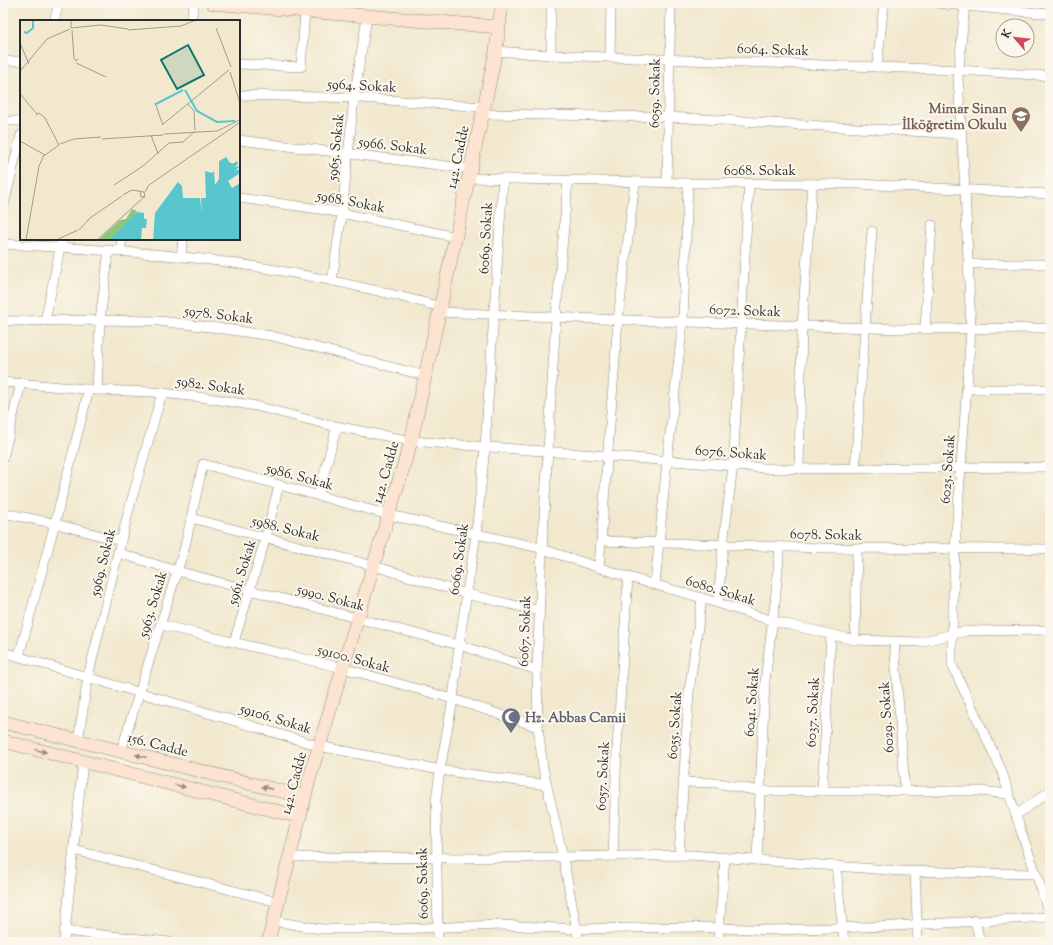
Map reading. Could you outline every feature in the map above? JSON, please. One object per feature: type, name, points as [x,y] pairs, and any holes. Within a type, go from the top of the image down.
[{"type":"street","points":[[54,20],[60,3]]},
{"type":"street","points":[[191,20],[194,3]]},
{"type":"street","points":[[212,3],[498,27]]},
{"type":"street","name":"142. Cadde","points":[[268,942],[319,746],[411,441],[484,111],[496,51],[502,3]]},
{"type":"street","points":[[551,3],[551,55]]},
{"type":"street","points":[[610,57],[611,3]]},
{"type":"street","name":"6059. Sokak","points":[[666,183],[671,3]]},
{"type":"street","points":[[877,67],[884,3]]},
{"type":"street","points":[[935,3],[965,4],[1050,14]]},
{"type":"street","name":"6025. Sokak","points":[[965,4],[959,70],[971,330],[955,549],[952,665],[1002,769],[1050,918]]},
{"type":"street","points":[[240,64],[301,67],[305,11]]},
{"type":"street","name":"5965. Sokak","points":[[332,281],[342,213],[354,98],[368,17]]},
{"type":"street","name":"6064. Sokak","points":[[496,51],[551,55],[959,70],[1050,76]]},
{"type":"street","points":[[3,61],[20,61]]},
{"type":"street","name":"5964. Sokak","points":[[240,94],[354,98],[484,111],[668,117],[962,134]]},
{"type":"street","points":[[3,121],[20,121]]},
{"type":"street","name":"5966. Sokak","points":[[240,140],[349,153],[470,173]]},
{"type":"street","points":[[3,208],[7,179],[17,169],[20,144]]},
{"type":"street","name":"6068. Sokak","points":[[470,173],[503,179],[666,183],[858,184],[1050,194]]},
{"type":"street","name":"6069. Sokak","points":[[438,942],[436,801],[453,699],[459,645],[476,534],[485,447],[503,179]]},
{"type":"street","name":"6067. Sokak","points":[[568,181],[556,317],[542,549],[537,670],[538,727],[547,785],[563,857],[579,942]]},
{"type":"street","points":[[599,567],[618,320],[636,182]]},
{"type":"street","points":[[655,584],[683,322],[688,183]]},
{"type":"street","points":[[718,603],[723,545],[733,466],[749,184]]},
{"type":"street","points":[[799,469],[802,326],[812,184]]},
{"type":"street","name":"5968. Sokak","points":[[240,198],[342,213],[456,237]]},
{"type":"street","points":[[925,329],[932,225]]},
{"type":"street","points":[[855,468],[872,231]]},
{"type":"street","points":[[120,251],[122,240]]},
{"type":"street","points":[[181,257],[183,240]]},
{"type":"street","points":[[45,321],[62,243]]},
{"type":"street","name":"6072. Sokak","points":[[3,244],[62,243],[109,250],[203,259],[294,273],[332,281],[392,294],[441,310],[618,320],[865,328],[971,330],[1050,328]]},
{"type":"street","points":[[19,656],[93,390],[109,250]]},
{"type":"street","points":[[968,264],[1050,264]]},
{"type":"street","name":"5978. Sokak","points":[[3,321],[159,321],[218,328],[272,336],[426,376]]},
{"type":"street","name":"5982. Sokak","points":[[3,382],[93,390],[162,393],[208,398],[256,406],[337,426],[411,441]]},
{"type":"street","points":[[3,458],[21,383]]},
{"type":"street","points":[[966,389],[1050,388]]},
{"type":"street","name":"5969. Sokak","points":[[78,741],[88,677],[131,502],[162,393]]},
{"type":"street","points":[[318,496],[337,426]]},
{"type":"street","name":"6076. Sokak","points":[[411,441],[777,469],[1050,466]]},
{"type":"street","name":"5986. Sokak","points":[[203,464],[389,516]]},
{"type":"street","name":"5963. Sokak","points":[[120,751],[185,546],[203,464]]},
{"type":"street","name":"5961. Sokak","points":[[234,642],[266,537],[279,485]]},
{"type":"street","points":[[3,513],[55,523],[121,541]]},
{"type":"street","name":"6080. Sokak","points":[[389,516],[542,549],[773,621],[855,640],[920,642],[966,631],[1050,630]]},
{"type":"street","name":"5988. Sokak","points":[[191,518],[374,566],[467,594],[539,611]]},
{"type":"street","name":"6078. Sokak","points":[[602,541],[780,547],[955,549],[1050,548]]},
{"type":"street","name":"6041. Sokak","points":[[757,860],[765,681],[773,621],[780,547]]},
{"type":"street","points":[[855,640],[857,548]]},
{"type":"street","name":"5990. Sokak","points":[[118,553],[177,571],[459,645],[537,670]]},
{"type":"street","name":"6057. Sokak","points":[[612,856],[628,577]]},
{"type":"street","name":"6055. Sokak","points":[[679,855],[689,692],[702,598]]},
{"type":"street","name":"59100. Sokak","points":[[161,625],[343,668],[453,699],[538,727]]},
{"type":"street","name":"6037. Sokak","points":[[822,791],[831,635]]},
{"type":"street","name":"6029. Sokak","points":[[894,641],[905,791]]},
{"type":"street","name":"59106. Sokak","points":[[3,652],[319,746],[440,770],[547,785]]},
{"type":"street","name":"156. Cadde","points":[[3,722],[305,797]]},
{"type":"street","points":[[3,741],[300,817]]},
{"type":"street","points":[[64,942],[83,761]]},
{"type":"street","points":[[684,782],[717,783],[760,791],[980,791],[1009,794]]},
{"type":"street","points":[[1016,815],[1050,791]]},
{"type":"street","points":[[74,850],[278,902]]},
{"type":"street","points":[[290,857],[436,858],[679,855],[915,871],[1036,874]]},
{"type":"street","points":[[718,942],[725,858]]},
{"type":"street","points":[[836,866],[844,942]]},
{"type":"street","points":[[915,871],[918,942]]},
{"type":"street","points":[[273,921],[321,929],[396,930],[501,925],[576,929],[691,927],[773,930],[975,920],[1050,918]]},
{"type":"street","points":[[975,920],[980,942]]},
{"type":"street","points":[[64,931],[169,942]]},
{"type":"place","name":"Mimar Sinan İlköğretim Okulu","points":[[1021,133]]},
{"type":"place","name":"Hz. Abbas Camii","points":[[511,734]]}]
